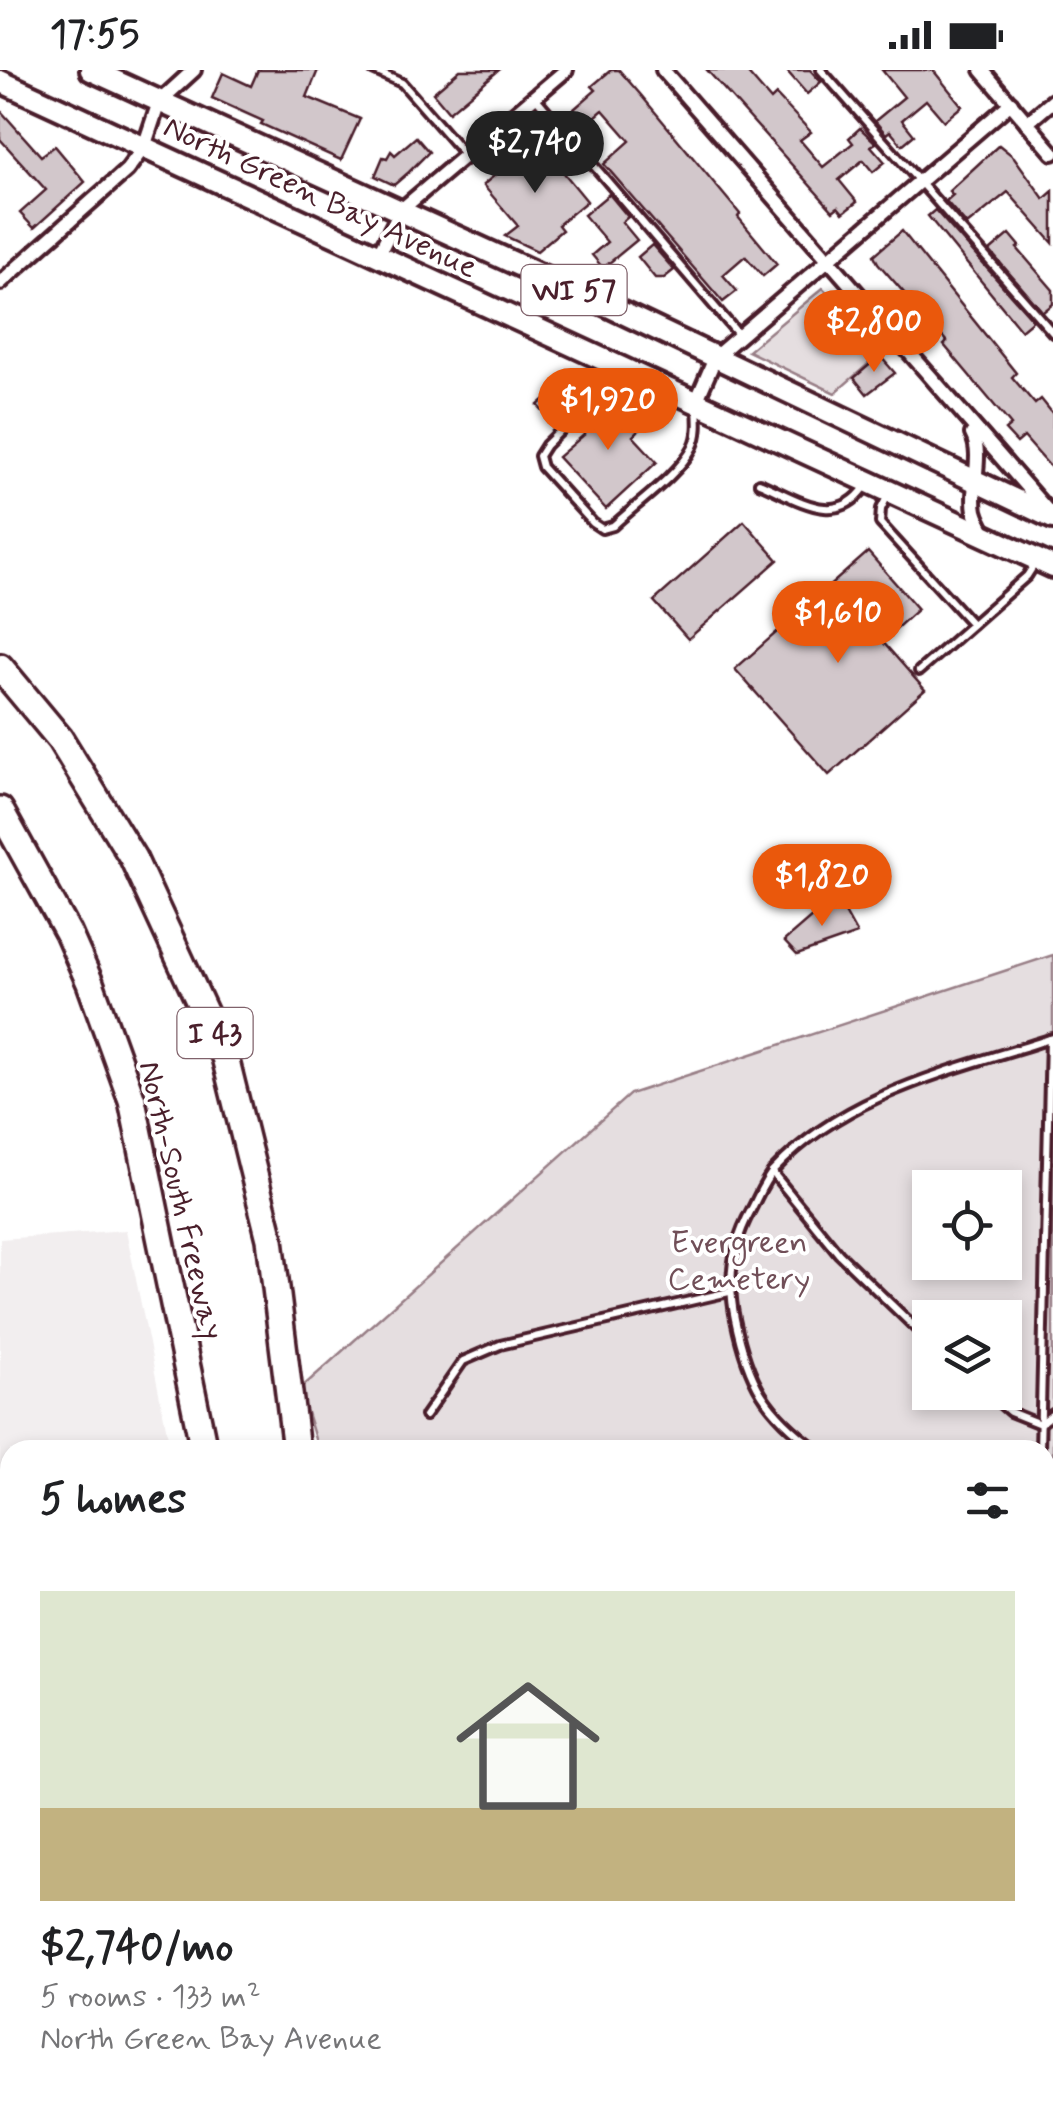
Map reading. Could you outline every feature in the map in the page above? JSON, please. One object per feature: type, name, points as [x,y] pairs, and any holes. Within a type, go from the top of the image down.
[{"type":"highway","name":"North-South Freeway","points":[[0,667],[60,739],[134,858],[225,1057],[270,1239],[295,1440]]},
{"type":"highway","name":"North-South Freeway","points":[[0,810],[90,983],[132,1100],[202,1440]]},
{"type":"highway","points":[[0,821],[23,849]]},
{"type":"main road","name":"North Green Bay Avenue","points":[[91,70],[716,356],[1053,517]]},
{"type":"main road","name":"North Green Bay Avenue","points":[[0,81],[1045,563]]},
{"type":"street","points":[[0,283],[127,170],[144,147],[160,102],[194,70]]},
{"type":"street","points":[[378,255],[401,210],[566,70]]},
{"type":"street","points":[[663,70],[1053,517]]},
{"type":"street","points":[[982,70],[1053,153]]},
{"type":"street","points":[[1027,122],[1053,101]]},
{"type":"street","points":[[696,402],[716,356],[1011,103]]},
{"type":"street","points":[[961,414],[976,442],[975,513],[986,536]]},
{"type":"lane","points":[[373,70],[402,83],[465,155]]},
{"type":"lane","points":[[821,70],[1053,332]]},
{"type":"lane","points":[[534,97],[739,335]]},
{"type":"lane","points":[[618,365],[610,382],[539,456],[542,467],[602,529],[613,526],[694,446],[696,402]]},
{"type":"lane","points":[[759,483],[822,510],[841,509],[858,498],[869,482]]},
{"type":"lane","points":[[890,491],[881,509],[880,522],[972,624]]},
{"type":"lane","points":[[919,671],[1045,563]]},
{"type":"lane","points":[[807,1440],[765,1403],[744,1360],[729,1292],[738,1234],[772,1172],[828,1123],[895,1089],[1051,1038],[1040,1440]]},
{"type":"lane","points":[[772,1172],[839,1254],[912,1325]]},
{"type":"lane","points":[[425,1416],[463,1361],[500,1345],[729,1292]]},
{"type":"lane","points":[[1008,1410],[1040,1424]]},
{"type":"lane","points":[[1040,1424],[1053,1414]]},
{"type":"shaded area","points":[[126,1230],[169,1440],[0,1440],[0,1239]]},
{"type":"green space","points":[[823,288],[881,353],[835,393],[748,351]]},
{"type":"green space","name":"Evergreen Cemetery","points":[[1053,955],[1053,1440],[315,1440],[300,1389],[630,1094]]},
{"type":"building","points":[[258,70],[318,70],[307,97],[360,119],[341,160],[212,98],[223,73],[251,86]]},
{"type":"building","points":[[460,70],[499,70],[449,112],[433,93]]},
{"type":"building","points":[[611,70],[619,70],[640,94],[777,264],[763,276],[745,256],[723,275],[737,291],[723,302],[604,164],[630,141],[603,110],[579,131],[566,116],[596,90],[592,86]]},
{"type":"building","points":[[707,70],[745,70],[771,100],[776,95],[811,132],[800,140],[823,167],[853,143],[849,138],[860,128],[876,143],[871,146],[885,162],[873,172],[863,160],[839,180],[857,202],[843,213],[838,207],[833,211]]},
{"type":"building","points":[[786,70],[810,70],[821,82],[807,94]]},
{"type":"building","points":[[882,70],[933,70],[962,106],[944,121],[926,100],[902,120],[914,135],[902,145],[875,121],[904,97]]},
{"type":"building","points":[[0,110],[41,156],[55,146],[85,182],[34,228],[20,213],[46,190],[0,139]]},
{"type":"building","points":[[416,137],[429,152],[409,172],[394,185],[375,176],[383,157],[387,158],[391,151],[395,155]]},
{"type":"building","points":[[537,140],[587,201],[558,225],[562,230],[537,251],[505,236],[518,226],[483,185]]},
{"type":"building","points":[[999,145],[1014,157],[1044,199],[1053,191],[1053,243],[1008,192],[967,225],[946,201],[953,195],[949,191]]},
{"type":"building","points":[[609,194],[628,217],[622,222],[637,240],[603,268],[592,255],[607,242],[584,215]]},
{"type":"building","points":[[935,210],[1033,320],[1021,330],[928,216]]},
{"type":"building","points":[[902,231],[1016,373],[1012,377],[1035,404],[1041,399],[1053,414],[1053,470],[1024,437],[1017,443],[1005,430],[1011,425],[944,345],[947,342],[878,263],[874,255]]},
{"type":"building","points":[[1010,234],[1053,290],[1053,304],[1043,312],[990,251]]},
{"type":"building","points":[[652,245],[674,270],[664,278],[655,278],[638,257]]},
{"type":"building","points":[[880,356],[895,373],[867,394],[854,378]]},
{"type":"building","points":[[575,373],[588,381],[591,391],[554,423],[538,405]]},
{"type":"building","points":[[601,400],[615,401],[614,422],[628,409],[643,426],[633,436],[657,462],[606,509],[558,457],[585,434],[576,425]]},
{"type":"building","points":[[744,521],[778,560],[688,639],[654,601]]},
{"type":"building","points":[[868,552],[918,609],[882,641],[925,690],[829,775],[735,669]]},
{"type":"building","points":[[836,896],[857,934],[797,955],[784,941]]}]
